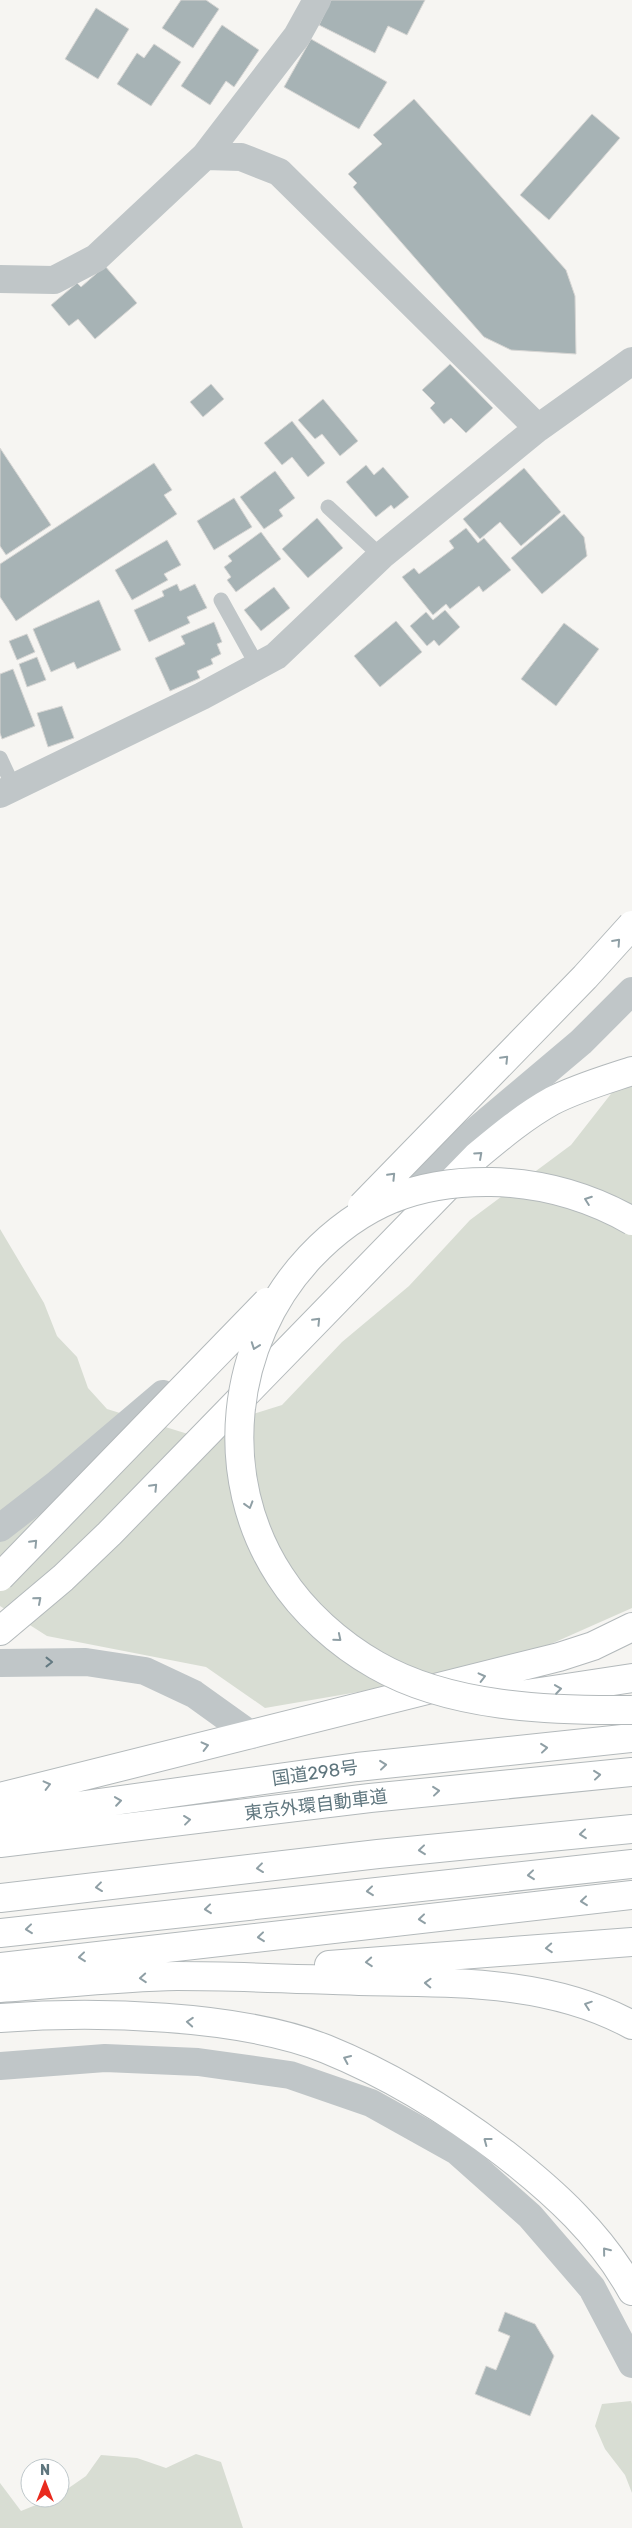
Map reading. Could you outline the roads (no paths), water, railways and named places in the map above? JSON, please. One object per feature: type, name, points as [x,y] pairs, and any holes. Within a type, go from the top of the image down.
[{"type":"highway","points":[[0,1578],[585,977],[632,925]]},
{"type":"highway","points":[[0,1631],[63,1578],[109,1534],[477,1156],[515,1124],[552,1101],[592,1084],[632,1071]]},
{"type":"highway","points":[[632,1221],[607,1207],[558,1189],[507,1183],[468,1182],[426,1187],[382,1202],[349,1221],[321,1245],[293,1275],[266,1316],[253,1353],[240,1402],[239,1442],[244,1489],[262,1542],[280,1576],[307,1610],[339,1640],[377,1666],[418,1683],[513,1707],[575,1711],[632,1710]]},
{"type":"highway","points":[[0,1797],[559,1657],[593,1646],[632,1627]]},
{"type":"highway","points":[[250,1735],[632,1678]]},
{"type":"highway","name":"国道298号","points":[[0,1817],[357,1767],[632,1738]]},
{"type":"highway","name":"東京外環自動車道","points":[[0,1843],[370,1798],[632,1772]]},
{"type":"highway","points":[[0,1898],[378,1854],[632,1830]]},
{"type":"highway","points":[[0,1933],[632,1864]]},
{"type":"highway","points":[[0,1967],[632,1895]]},
{"type":"highway","points":[[0,1988],[632,1942]]},
{"type":"highway","points":[[176,1976],[475,1984],[547,1993],[606,2011],[632,2025]]},
{"type":"highway","points":[[0,2018],[31,2016],[126,2017],[203,2022],[265,2031],[324,2049],[379,2073],[436,2106],[482,2137],[544,2184],[586,2226],[618,2266],[632,2291]]},
{"type":"street","points":[[0,279],[54,280],[96,258],[205,156],[297,36],[317,0]]},
{"type":"street","points":[[205,156],[241,157],[279,172],[538,428]]},
{"type":"street","points":[[7,791],[202,696],[276,656],[381,556],[538,428],[632,361]]},
{"type":"street","points":[[0,1528],[65,1477],[573,1049],[632,991]]},
{"type":"street","points":[[0,1663],[86,1662],[145,1671],[194,1694],[250,1735]]},
{"type":"street","points":[[0,2066],[105,2058],[198,2062],[290,2075],[371,2103],[457,2151],[530,2216],[592,2288],[632,2364]]},
{"type":"lane","points":[[328,507],[381,556]]},
{"type":"lane","points":[[221,600],[257,665]]},
{"type":"lane","points":[[0,758],[7,791]]}]
